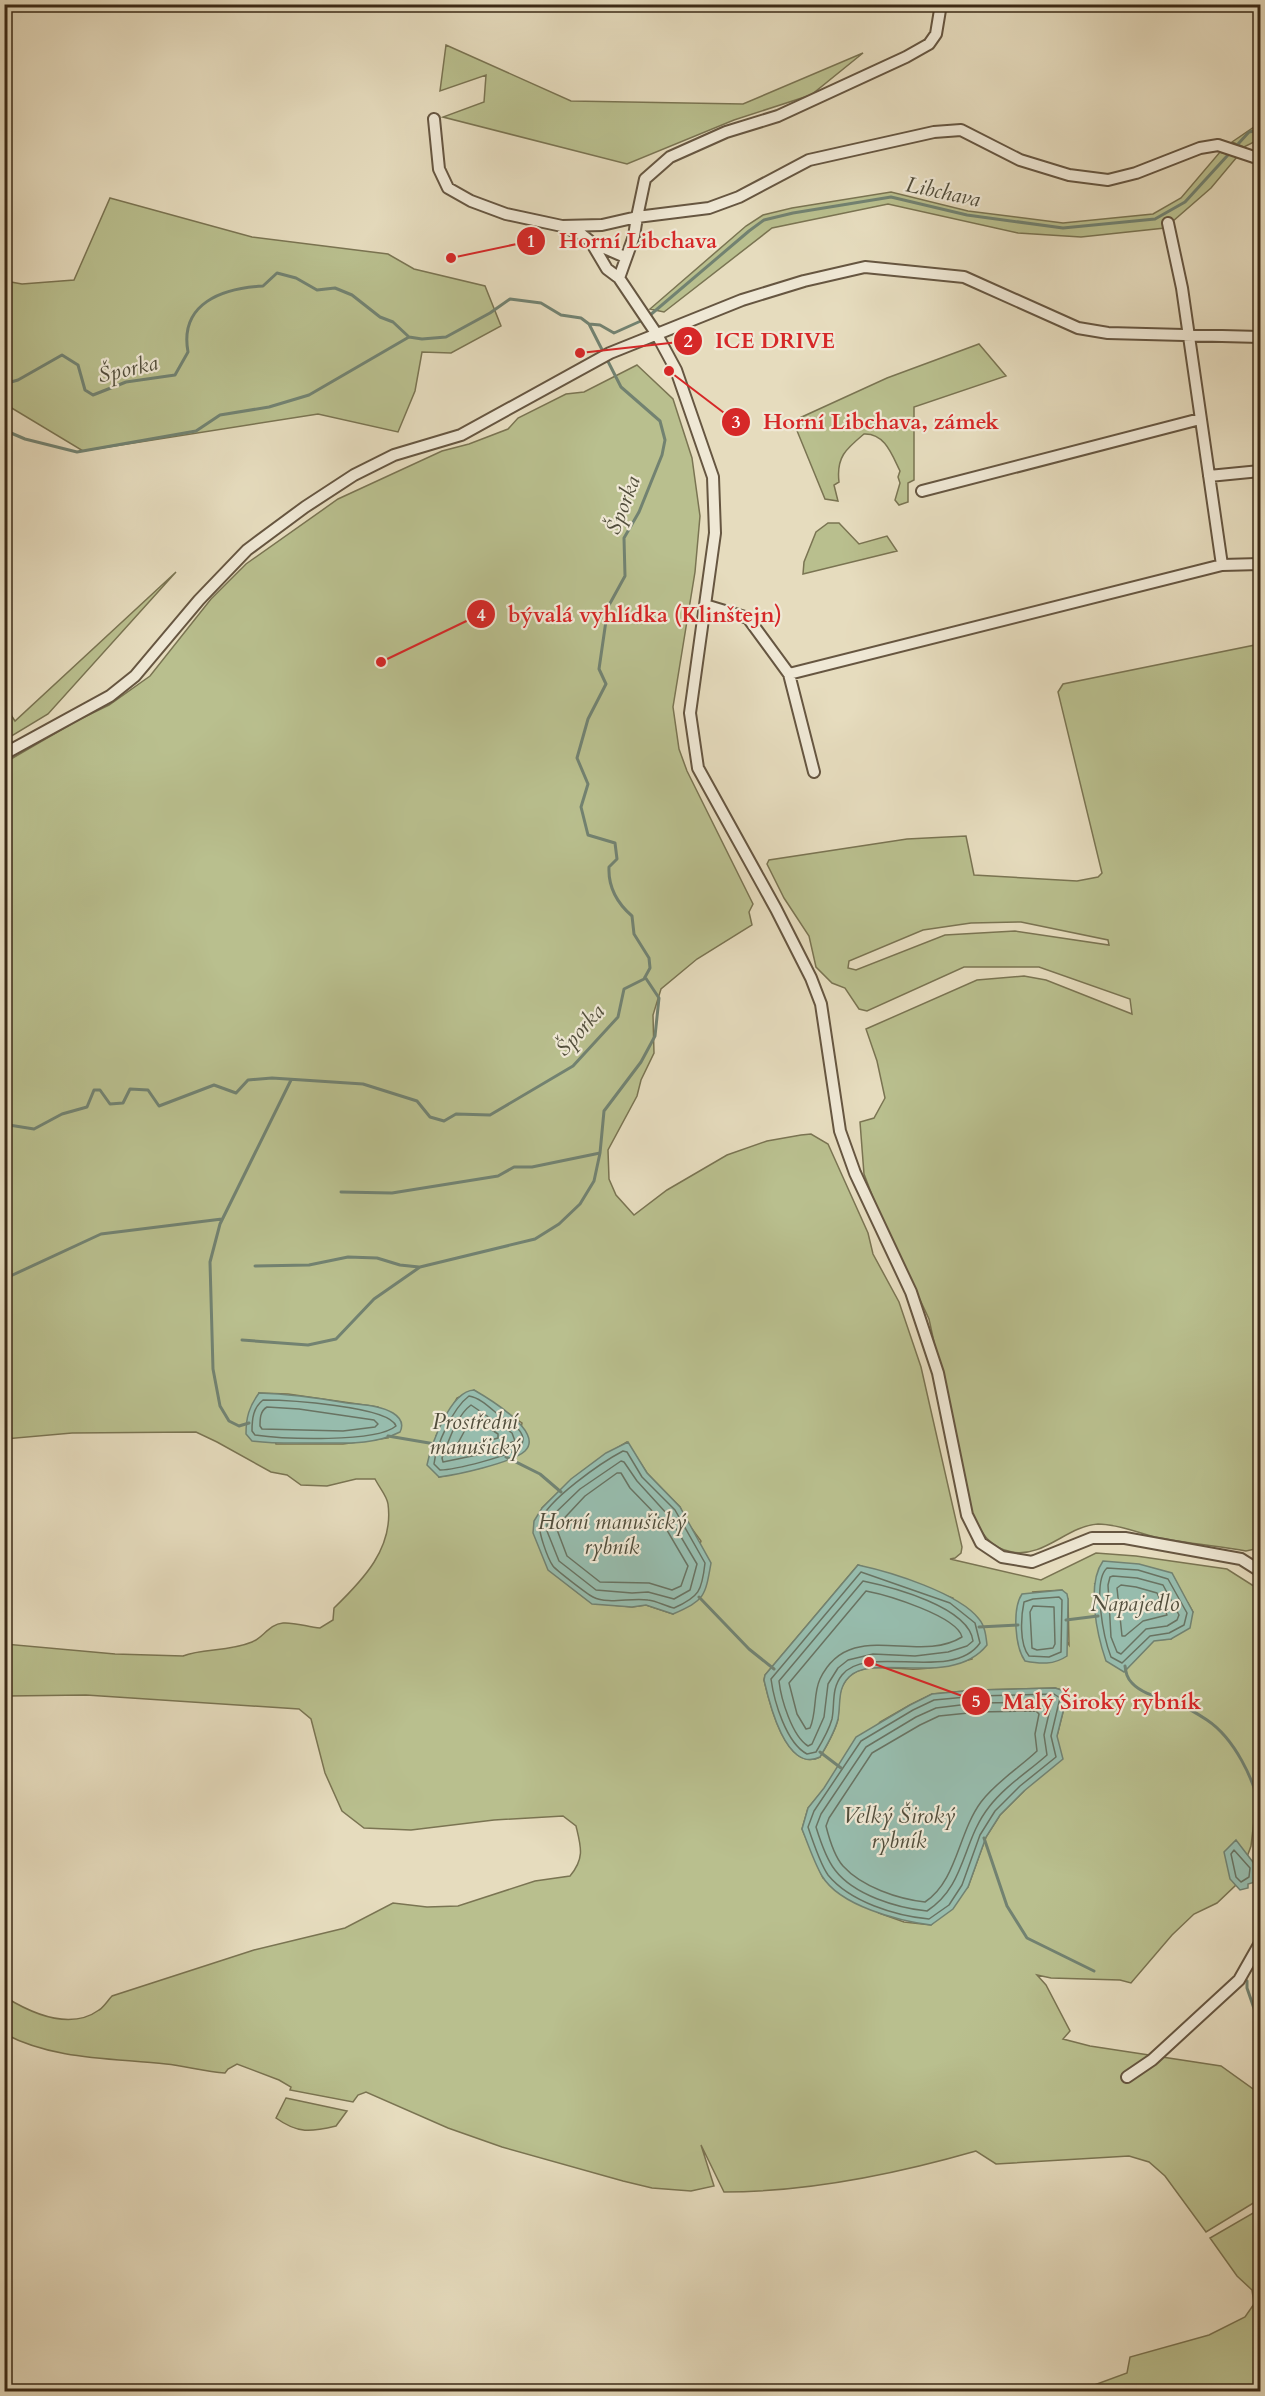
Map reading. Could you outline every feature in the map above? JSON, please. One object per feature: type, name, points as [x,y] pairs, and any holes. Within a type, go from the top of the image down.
[{"type":"street","points":[[619,278],[634,236],[645,179],[670,157],[726,132],[778,116],[906,57],[929,44],[936,34],[941,4]]},
{"type":"street","points":[[434,119],[439,169],[448,188],[471,201],[506,214],[562,226],[581,234],[591,243],[607,269],[619,278],[649,323],[676,370],[713,477],[715,533],[690,713],[698,768],[776,909],[821,1004],[840,1131],[855,1173],[911,1292],[938,1373],[967,1515],[981,1543],[1002,1557],[1032,1562],[1092,1538],[1125,1538],[1241,1559],[1260,1571]]},
{"type":"street","points":[[562,226],[602,225],[637,217],[709,208],[739,197],[809,160],[934,132],[961,130],[1020,160],[1069,175],[1108,180],[1136,173],[1200,148],[1218,145],[1260,159]]},
{"type":"street","points":[[1168,223],[1182,288],[1222,566]]},
{"type":"street","points":[[591,243],[626,257]]},
{"type":"street","points":[[4,754],[110,696],[135,676],[199,600],[247,550],[305,507],[354,476],[394,455],[461,435],[605,355],[649,323],[865,267],[964,278],[1078,328],[1108,333],[1260,337]]},
{"type":"street","points":[[922,491],[1200,419]]},
{"type":"street","points":[[1209,476],[1260,471]]},
{"type":"street","points":[[789,674],[1222,566],[1260,564]]},
{"type":"street","points":[[705,605],[748,618],[789,674],[814,772]]},
{"type":"street","points":[[1127,2077],[1152,2060],[1239,1980],[1260,1943]]},
{"type":"shaded area","points":[[446,45],[571,101],[743,104],[863,53],[811,95],[734,120],[627,164],[443,117],[484,102],[486,75],[440,91]]},
{"type":"shaded area","points":[[1260,123],[1260,139],[1244,147],[1232,142]]},
{"type":"shaded area","points":[[1220,152],[1237,157],[1211,188],[1165,228],[1081,237],[1018,233],[888,204],[772,228],[664,312],[650,309],[746,226],[763,215],[891,192],[968,211],[1063,223],[1153,214],[1181,198]]},
{"type":"shaded area","points":[[110,198],[252,237],[388,254],[414,269],[485,286],[501,326],[451,353],[422,352],[415,391],[398,432],[318,414],[83,451],[5,404],[5,281],[22,284],[74,280]]},
{"type":"shaded area","points":[[979,344],[1006,376],[914,407],[914,480],[908,483],[908,502],[899,505],[895,500],[900,483],[898,477],[900,471],[891,452],[877,437],[864,434],[847,449],[841,460],[838,473],[839,482],[834,485],[838,501],[825,499],[793,421],[887,378]]},
{"type":"shaded area","points":[[637,365],[673,399],[692,458],[700,516],[695,572],[673,707],[679,749],[687,771],[753,904],[749,912],[752,925],[697,959],[661,989],[653,1015],[654,1053],[641,1080],[637,1096],[608,1150],[609,1179],[616,1195],[634,1215],[667,1190],[727,1155],[767,1141],[801,1135],[811,1134],[828,1144],[868,1233],[873,1254],[899,1302],[921,1367],[962,1547],[961,1553],[950,1559],[1041,1580],[1096,1553],[1136,1556],[1227,1569],[1260,1590],[1260,1769],[1251,1846],[1237,1884],[1217,1903],[1194,1914],[1172,1935],[1131,1983],[1120,1980],[1051,1978],[1037,1975],[1046,1985],[1070,2031],[1063,2039],[1090,2046],[1221,2066],[1260,2094],[1260,2199],[1206,2232],[1165,2176],[1149,2162],[1129,2156],[996,2164],[976,2151],[852,2180],[788,2189],[724,2192],[701,2145],[714,2186],[691,2191],[652,2188],[502,2147],[448,2128],[366,2092],[358,2095],[353,2102],[290,2090],[291,2087],[279,2080],[237,2064],[225,2073],[166,2064],[83,2056],[43,2049],[5,2034],[5,1997],[39,2014],[76,2019],[99,2010],[112,1996],[254,1950],[345,1928],[393,1903],[427,1907],[458,1906],[535,1881],[570,1876],[578,1864],[580,1846],[576,1826],[563,1816],[494,1820],[411,1830],[364,1828],[342,1811],[325,1773],[311,1719],[299,1709],[86,1695],[8,1696],[5,1698],[5,1644],[115,1654],[183,1656],[243,1645],[256,1640],[278,1624],[292,1623],[320,1628],[333,1620],[334,1608],[356,1586],[374,1562],[386,1535],[389,1520],[385,1495],[375,1479],[356,1479],[327,1486],[301,1485],[287,1475],[271,1472],[196,1432],[72,1433],[5,1439],[4,763],[78,720],[109,705],[150,676],[211,599],[246,564],[338,499],[442,451],[469,444],[508,429],[518,418],[566,394],[584,392]],"holes":[[[474,1390],[522,1423],[514,1457],[481,1468],[439,1477],[436,1436],[457,1398]],[[259,1393],[288,1394],[378,1407],[388,1438],[343,1444],[276,1444]],[[627,1442],[647,1473],[680,1507],[687,1522],[701,1541],[673,1614],[646,1605],[632,1607],[592,1603],[568,1585],[542,1508],[573,1479]],[[858,1565],[953,1598],[972,1659],[945,1666],[908,1669],[875,1668],[856,1672],[842,1687],[838,1719],[828,1743],[820,1757],[808,1759],[798,1755],[781,1733],[764,1680],[765,1675]],[[1095,1584],[1188,1603],[1193,1612],[1171,1639],[1154,1640],[1134,1661]],[[1062,1590],[1068,1599],[1069,1645],[1033,1592]],[[1055,1688],[1068,1692],[1057,1736],[1024,1791],[1000,1815],[986,1837],[968,1887],[931,1925],[904,1922],[879,1913],[823,1878],[802,1829],[808,1808],[880,1722],[932,1694],[976,1690]]]},
{"type":"shaded area","points":[[828,523],[839,523],[859,544],[887,536],[897,551],[803,574],[804,562],[816,532]]},
{"type":"shaded area","points":[[176,572],[48,714],[5,740],[5,706],[15,721]]},
{"type":"shaded area","points":[[1260,644],[1260,1548],[1246,1551],[1189,1543],[1098,1524],[1076,1530],[1045,1546],[1024,1553],[997,1547],[982,1533],[971,1513],[929,1319],[877,1208],[864,1174],[860,1122],[874,1118],[885,1098],[877,1061],[866,1029],[977,980],[1024,976],[1046,980],[1132,1014],[1130,999],[1039,967],[964,967],[867,1011],[859,1009],[845,988],[832,983],[816,967],[809,936],[784,898],[767,864],[769,860],[907,839],[966,836],[974,875],[1077,881],[1098,877],[1102,873],[1058,692],[1063,684]],"holes":[[[1021,922],[1108,940],[1109,945],[1015,931],[945,935],[856,970],[848,968],[849,961],[923,930],[971,923]]]},
{"type":"shaded area","points":[[286,2098],[347,2111],[336,2126],[319,2130],[298,2129],[276,2118]]},
{"type":"shaded area","points":[[1260,2209],[1260,2391],[1078,2391],[1127,2373],[1130,2357],[1209,2335],[1245,2317],[1254,2304],[1252,2290],[1237,2276],[1210,2238]]},
{"type":"water","name":"Prostřední manušický","points":[[474,1390],[512,1416],[521,1425],[529,1443],[525,1451],[508,1460],[439,1477],[427,1465],[437,1433],[457,1399]]},
{"type":"water","points":[[259,1393],[303,1396],[377,1407],[388,1410],[398,1417],[402,1424],[401,1429],[400,1432],[390,1436],[360,1442],[268,1443],[252,1441],[246,1434],[247,1422],[250,1408]]},
{"type":"water","name":"Horní manušický rybník","points":[[628,1442],[647,1473],[680,1507],[711,1563],[702,1596],[692,1605],[673,1614],[646,1605],[632,1607],[592,1604],[548,1570],[533,1533],[534,1521],[542,1508],[571,1479],[606,1453]]},
{"type":"water","name":"Napajedlo","points":[[1103,1561],[1139,1564],[1172,1573],[1193,1612],[1190,1628],[1171,1639],[1154,1641],[1124,1672],[1106,1661],[1099,1638],[1094,1596],[1098,1571]]},
{"type":"water","points":[[858,1565],[906,1578],[941,1592],[956,1601],[981,1622],[987,1645],[972,1658],[954,1665],[934,1668],[876,1668],[860,1670],[849,1677],[841,1691],[835,1729],[820,1757],[808,1759],[798,1755],[781,1733],[770,1704],[764,1680],[765,1675]]},
{"type":"water","points":[[1062,1590],[1067,1594],[1068,1599],[1067,1656],[1047,1663],[1025,1661],[1019,1647],[1016,1628],[1017,1609],[1022,1594]]},
{"type":"water","name":"Velký Široký rybník","points":[[1055,1688],[1068,1692],[1057,1736],[1063,1759],[1024,1791],[1000,1815],[986,1837],[968,1887],[953,1909],[931,1925],[918,1923],[887,1916],[856,1904],[831,1887],[819,1871],[802,1829],[808,1808],[824,1788],[856,1737],[932,1694],[976,1690]]},
{"type":"water","points":[[1236,1840],[1256,1866],[1255,1882],[1248,1884],[1248,1888],[1240,1890],[1230,1879],[1224,1852]]},
{"type":"waterway","name":"Libchava","points":[[649,316],[764,220],[891,197],[967,215],[1063,228],[1155,219],[1185,202],[1249,132],[1260,130]]},
{"type":"waterway","name":"Šporka","points":[[4,384],[18,380],[62,355],[78,365],[85,390],[93,395],[126,382],[175,375],[188,352],[187,335],[190,321],[197,310],[207,301],[219,295],[233,290],[263,286],[277,273],[296,278],[317,290],[335,288],[352,295],[380,317],[393,322],[409,337],[422,339],[446,337],[490,313],[510,299],[541,303],[561,315],[581,318],[589,324],[621,387],[660,421],[665,440],[662,455],[639,512],[624,538],[625,576],[608,607],[599,669],[606,684],[588,719],[577,758],[588,784],[581,807],[588,835],[615,843],[617,859],[609,867],[610,882],[618,900],[632,916],[634,934],[649,958],[650,968],[644,979],[624,989],[618,1017],[573,1066],[490,1115],[456,1114],[444,1121],[430,1117],[417,1101],[363,1084],[272,1078],[248,1080],[236,1093],[214,1085],[159,1106],[148,1090],[130,1089],[123,1103],[110,1104],[100,1090],[94,1090],[87,1107],[62,1114],[34,1129],[9,1125],[4,1119]]},
{"type":"waterway","name":"Libchava","points":[[589,324],[600,325],[614,333],[643,320]]},
{"type":"waterway","points":[[4,430],[25,439],[77,452],[196,431],[220,415],[269,407],[309,395],[409,337]]},
{"type":"waterway","points":[[242,1340],[308,1345],[336,1339],[374,1299],[420,1267],[535,1239],[559,1224],[580,1204],[594,1181],[600,1153],[604,1111],[641,1062],[655,1036],[659,998],[645,977]]},
{"type":"waterway","points":[[249,1423],[239,1426],[229,1421],[220,1406],[213,1369],[210,1262],[220,1224],[291,1080]]},
{"type":"waterway","points":[[341,1192],[392,1193],[498,1176],[514,1167],[532,1167],[600,1153]]},
{"type":"waterway","points":[[4,1279],[101,1234],[222,1219]]},
{"type":"waterway","points":[[255,1266],[309,1265],[348,1257],[377,1258],[400,1265],[419,1267]]},
{"type":"waterway","points":[[388,1436],[435,1444]]},
{"type":"waterway","points":[[506,1457],[540,1474],[561,1492]]},
{"type":"waterway","points":[[699,1597],[749,1649],[774,1669]]},
{"type":"waterway","points":[[1066,1620],[1098,1616]]},
{"type":"waterway","points":[[979,1627],[1018,1625]]},
{"type":"waterway","points":[[1125,1666],[1130,1681],[1137,1687],[1193,1711],[1226,1737],[1248,1773],[1260,1811]]},
{"type":"waterway","points":[[820,1752],[841,1768]]},
{"type":"waterway","points":[[1260,1832],[1260,1840]]},
{"type":"waterway","points":[[984,1838],[1007,1906],[1027,1938],[1094,1971]]},
{"type":"waterway","points":[[1255,1941],[1260,1930]]},
{"type":"waterway","points":[[1243,1978],[1247,1981],[1247,1988],[1260,2026]]},
{"type":"waterway","name":"Šporka","points":[[1251,2392],[1260,2384]]},
{"type":"place","name":"Horní Libchava","points":[[451,258]]},
{"type":"place","name":"ICE DRIVE","points":[[580,353]]},
{"type":"place","name":"Horní Libchava, zámek","points":[[669,371]]},
{"type":"place","name":"bývalá vyhlídka (Klinštejn)","points":[[381,662]]},
{"type":"place","name":"Malý Široký rybník","points":[[869,1662]]}]
